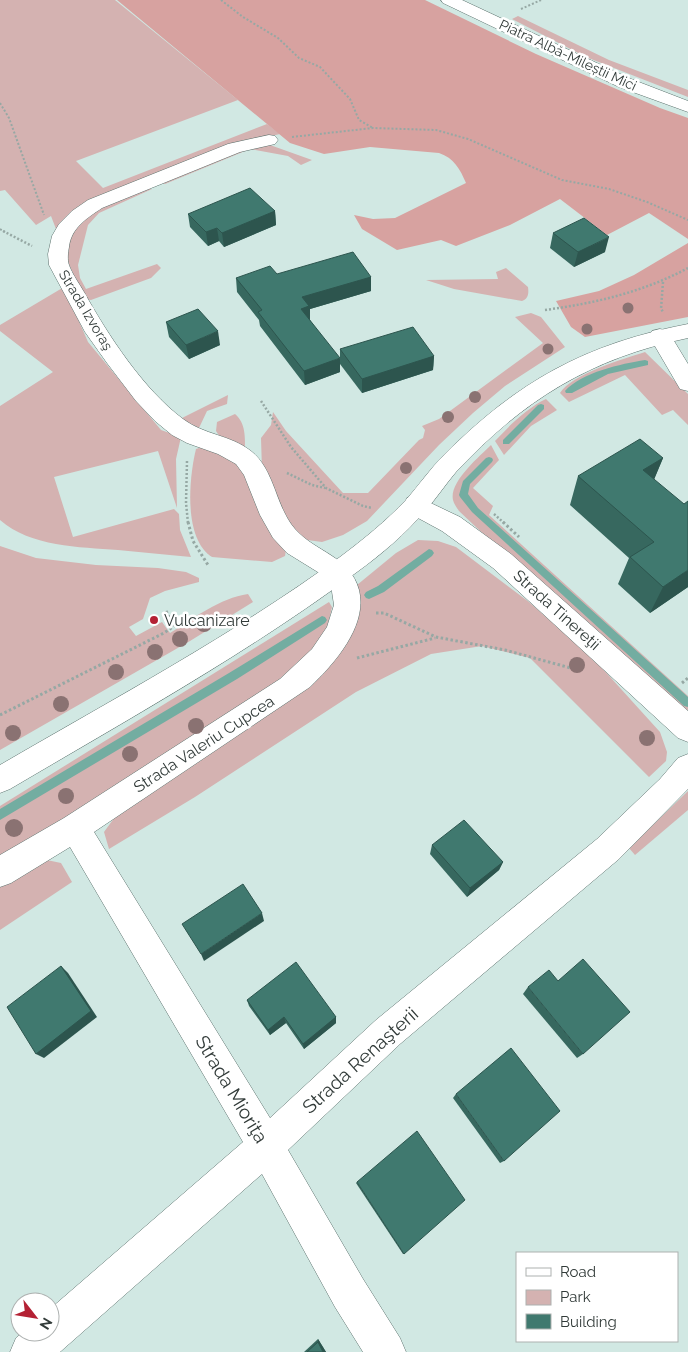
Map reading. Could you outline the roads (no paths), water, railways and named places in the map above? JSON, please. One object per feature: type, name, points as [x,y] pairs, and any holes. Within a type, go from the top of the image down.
[{"type":"street","name":"Piatra Albă-Mileștii Mici","points":[[449,0],[616,79],[688,107]]},
{"type":"street","name":"Strada Izvoraş","points":[[269,140],[234,148],[95,204],[68,224],[57,253],[59,265],[102,341],[158,410],[174,426],[194,437],[222,446],[242,457],[254,468],[272,516],[282,531],[292,542],[307,553],[338,572]]},
{"type":"street","points":[[0,780],[213,655],[338,572],[376,544],[411,510],[451,462],[478,435],[528,394],[568,369],[615,348],[677,343],[688,383]]},
{"type":"street","name":"Strada Tinereţii","points":[[411,510],[451,524],[502,561],[688,729]]},
{"type":"street","name":"Strada Valeriu Cupcea","points":[[0,872],[75,828],[290,688],[309,672],[326,653],[346,610],[346,591],[338,572]]},
{"type":"street","name":"Strada Renaşterii","points":[[30,1352],[266,1146],[388,1032],[608,849],[670,789],[688,768]]},
{"type":"street","name":"Strada Mioriţa","points":[[75,828],[266,1146],[349,1293],[386,1352]]},
{"type":"waterway","points":[[569,391],[605,372],[645,363]]},
{"type":"waterway","points":[[506,442],[541,407]]},
{"type":"waterway","points":[[489,460],[466,483],[463,495],[475,510],[688,703]]},
{"type":"waterway","points":[[369,595],[381,589],[429,553]]},
{"type":"waterway","points":[[0,815],[233,676],[322,620]]},
{"type":"place","name":"Vulcanizare","points":[[154,620]]}]
